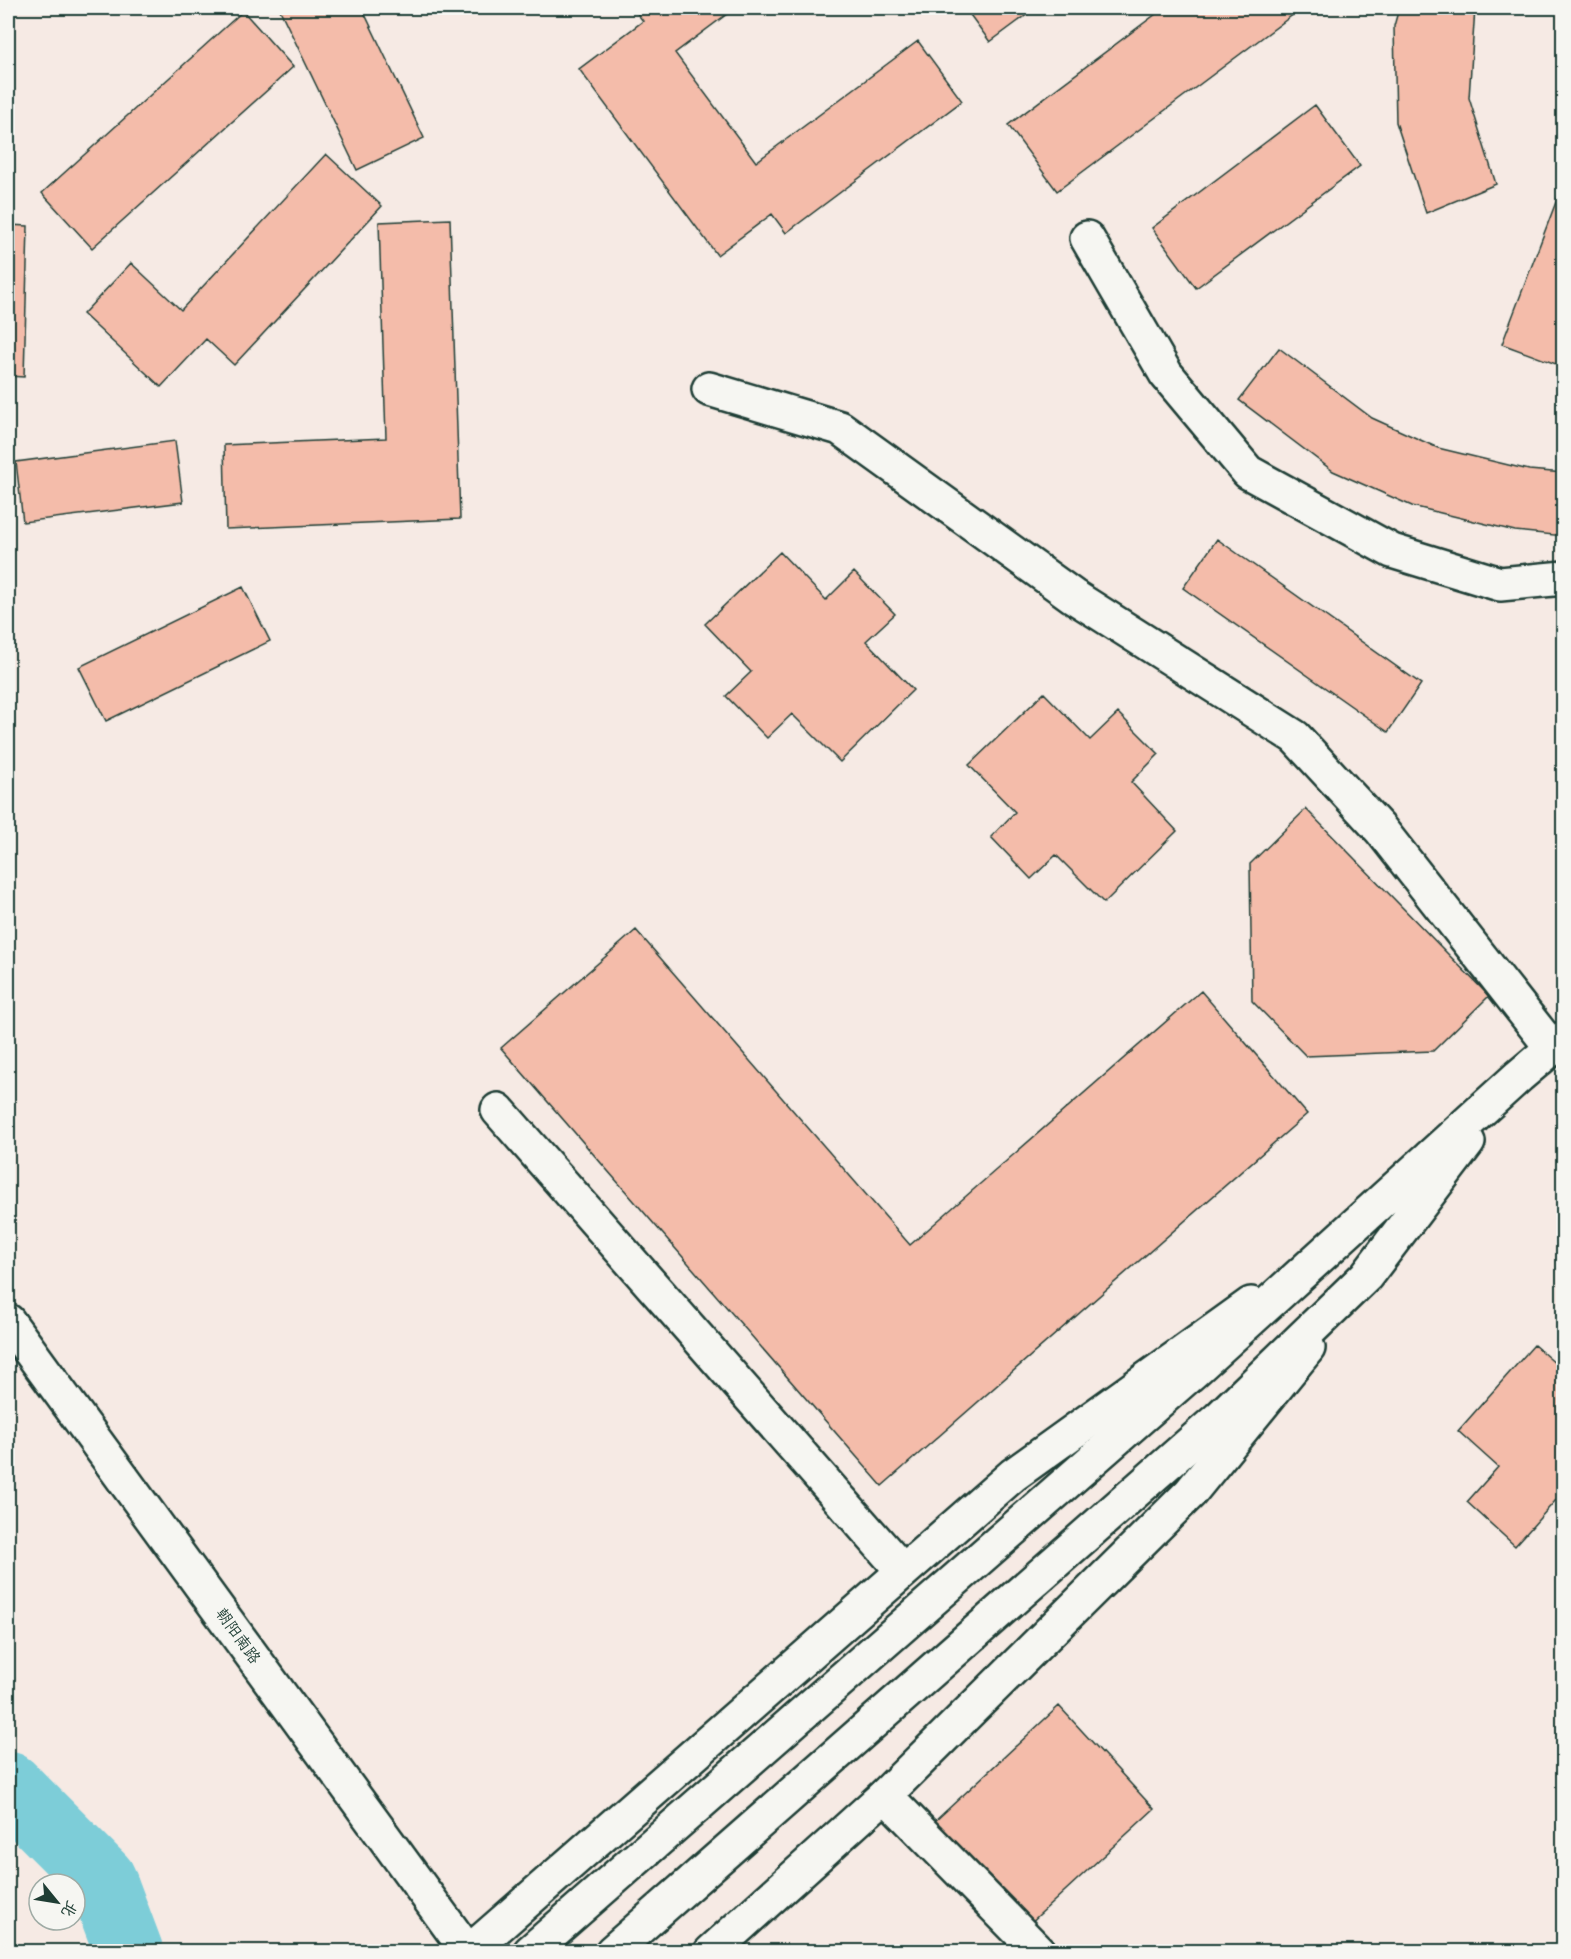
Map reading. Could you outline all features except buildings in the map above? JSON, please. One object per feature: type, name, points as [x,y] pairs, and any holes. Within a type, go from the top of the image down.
[{"type":"street","points":[[1087,238],[1166,374],[1248,472],[1392,551],[1500,584],[1563,578]]},
{"type":"street","points":[[530,1952],[1194,1371],[1558,1043],[1382,830],[1295,737],[1073,596],[840,428],[709,389]]},
{"type":"street","points":[[711,1952],[885,1795],[1190,1493],[1366,1276],[1519,1076]]},
{"type":"street","points":[[498,1110],[902,1570]]},
{"type":"street","points":[[469,1952],[1013,1474],[1331,1247]]},
{"type":"street","points":[[612,1952],[1219,1418],[1366,1276]]},
{"type":"street","name":"朝阳南路","points":[[8,1321],[469,1952]]},
{"type":"street","points":[[885,1795],[1039,1952]]},
{"type":"waterway","points":[[8,1786],[102,1880],[129,1952]]}]
